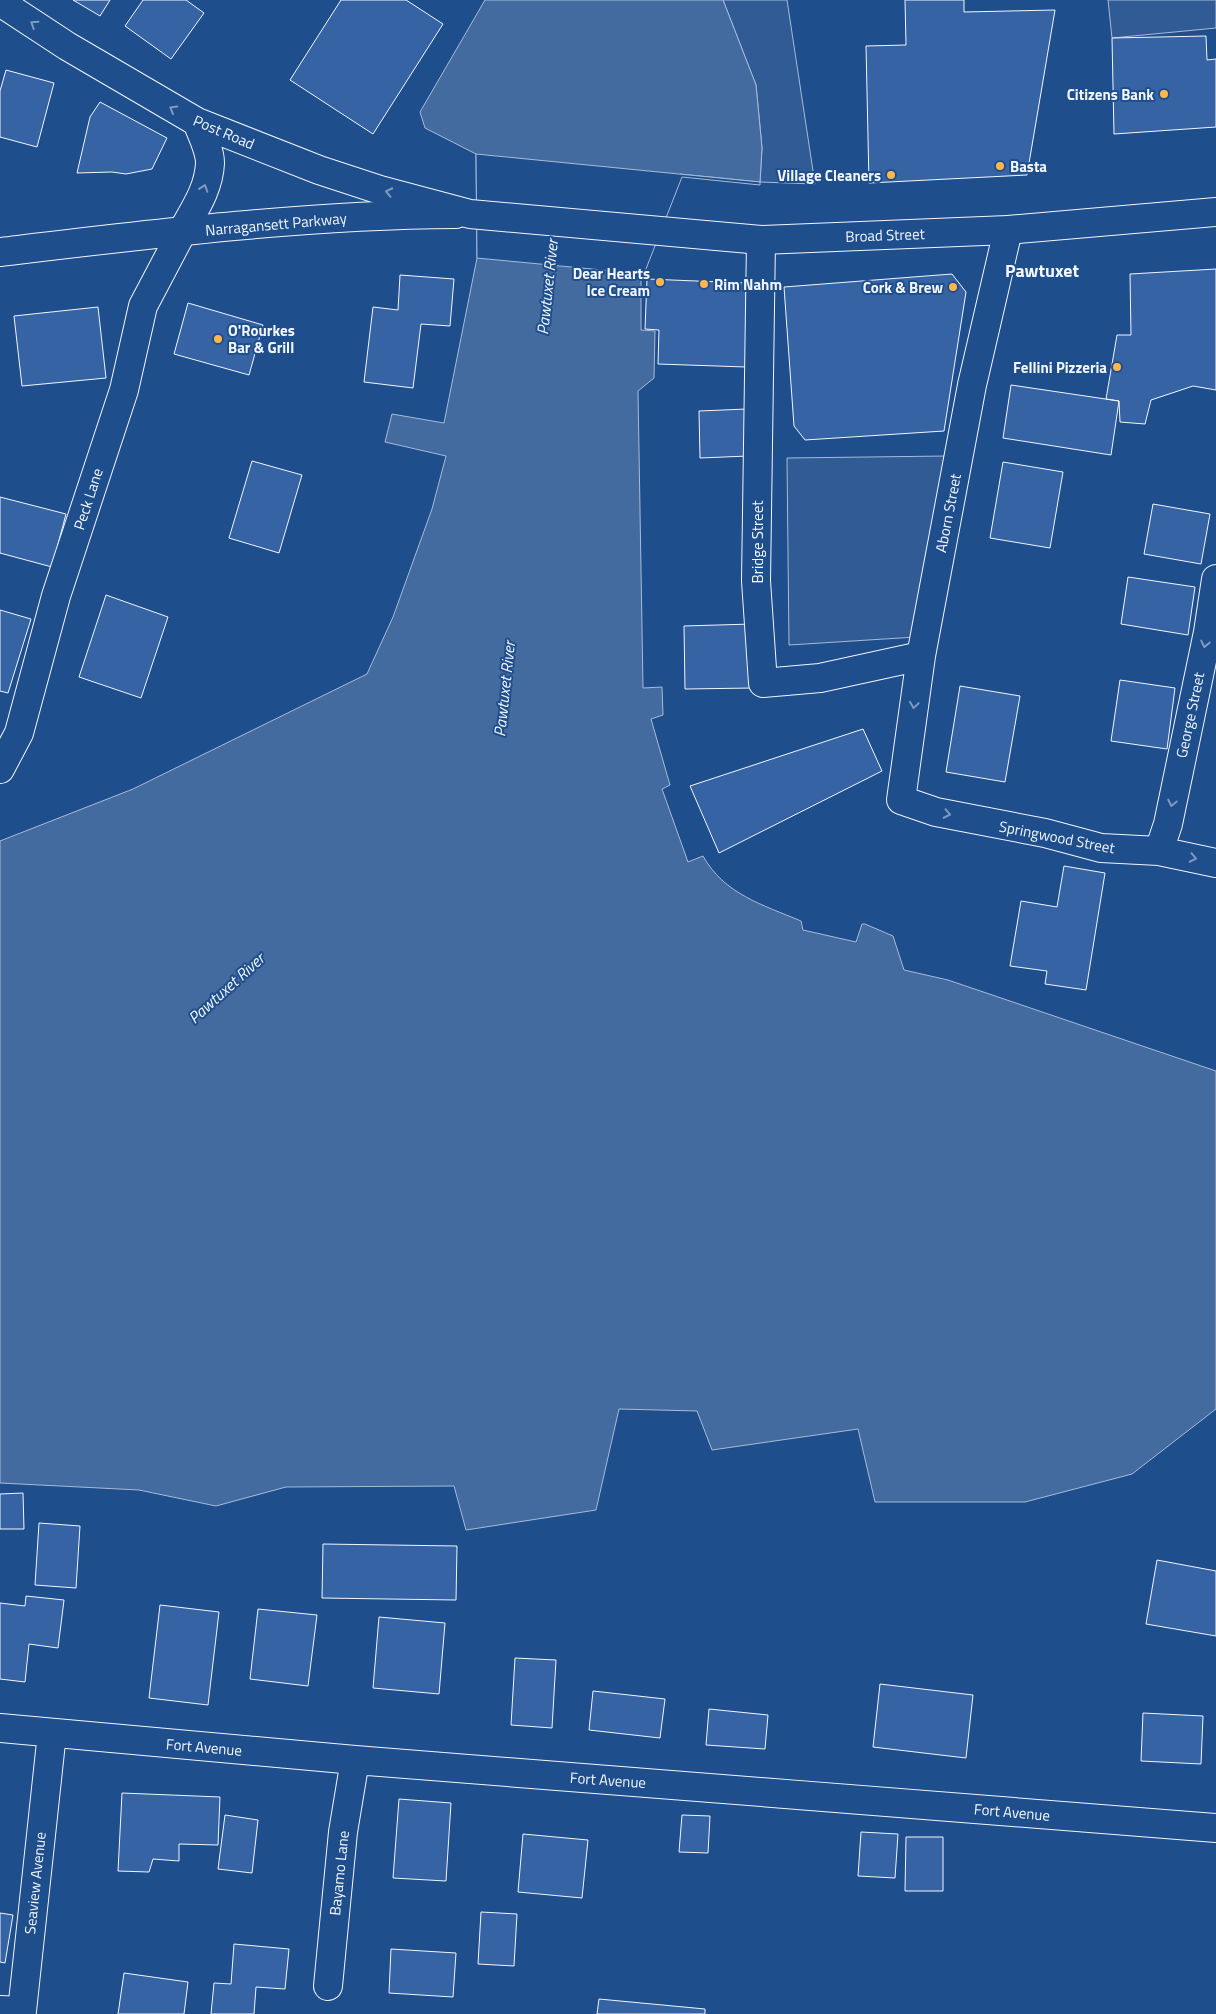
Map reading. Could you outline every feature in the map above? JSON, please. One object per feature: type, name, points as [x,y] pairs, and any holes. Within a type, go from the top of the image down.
[{"type":"street","name":"Post Road","points":[[0,2],[67,46],[197,122],[319,170],[380,190],[473,215]]},
{"type":"street","name":"Peck Lane","points":[[0,769],[19,733],[56,596],[124,390],[143,306],[205,190],[210,162],[197,122]]},
{"type":"street","name":"Broad Street","points":[[553,221],[757,239],[1008,230],[1216,212]]},
{"type":"street","name":"Narragansett Parkway","points":[[0,252],[182,232],[402,214],[473,215],[553,221]]},
{"type":"street","name":"Aborn Street","points":[[901,800],[921,656],[972,385],[1008,230]]},
{"type":"street","name":"Bridge Street","points":[[757,239],[756,581],[763,684],[820,678],[921,656]]},
{"type":"street","name":"George Street","points":[[1159,851],[1168,824],[1208,632],[1216,578]]},
{"type":"street","name":"Springwood Street","points":[[901,800],[936,812],[1045,833],[1101,848],[1159,851],[1216,862]]},
{"type":"street","name":"Fort Avenue","points":[[0,1728],[355,1760],[1216,1828]]},
{"type":"street","name":"Seaview Avenue","points":[[0,2010],[22,2012],[52,1734]]},
{"type":"street","name":"Bayamo Lane","points":[[328,1986],[343,1832],[355,1760]]},
{"type":"shaded area","points":[[723,0],[787,0],[815,184],[760,182],[762,148],[756,85]]},
{"type":"shaded area","points":[[1108,0],[1216,0],[1216,28],[1112,38]]},
{"type":"shaded area","points":[[947,456],[916,637],[789,645],[787,458]]},
{"type":"water","name":"Pawtuxet River","points":[[485,0],[723,0],[756,85],[762,148],[760,182],[680,174],[641,273],[641,330],[655,331],[654,378],[638,391],[643,688],[662,687],[663,715],[651,719],[670,785],[662,789],[688,862],[703,856],[722,880],[733,889],[746,897],[801,921],[803,930],[856,942],[862,924],[865,924],[893,936],[904,970],[948,980],[1216,1071],[1216,1409],[1132,1474],[1025,1502],[875,1502],[858,1429],[712,1450],[697,1411],[619,1409],[596,1510],[466,1530],[454,1486],[286,1487],[216,1506],[139,1490],[0,1483],[0,841],[133,789],[367,674],[393,617],[432,509],[446,456],[385,442],[392,414],[444,423],[477,258],[476,154],[425,128],[420,112]]},
{"type":"pier","points":[[476,154],[760,182],[760,185],[682,177],[644,274],[477,258]]},
{"type":"building","points":[[73,0],[110,0],[100,16]]},
{"type":"building","points":[[143,0],[186,0],[204,13],[171,59],[125,26]]},
{"type":"building","points":[[341,0],[406,0],[443,24],[373,134],[290,80]]},
{"type":"building","points":[[905,0],[964,0],[964,12],[1055,10],[1027,175],[869,183],[866,46],[906,45]]},
{"type":"building","name":"Citizens Bank","points":[[1206,36],[1207,60],[1216,59],[1216,127],[1114,134],[1112,38]]},
{"type":"building","points":[[6,70],[54,83],[37,147],[0,137],[0,91]]},
{"type":"building","points":[[100,102],[167,138],[152,169],[126,174],[112,172],[77,173],[90,117]]},
{"type":"building","points":[[1216,269],[1216,390],[1193,386],[1151,400],[1145,424],[1120,422],[1119,401],[1106,399],[1117,335],[1131,335],[1130,274]]},
{"type":"building","points":[[952,274],[966,292],[944,431],[805,440],[794,426],[784,287]]},
{"type":"building","points":[[400,275],[454,279],[450,326],[421,324],[413,388],[364,382],[373,307],[398,310]]},
{"type":"building","points":[[647,279],[746,283],[746,367],[658,364],[659,330],[645,329]]},
{"type":"building","name":"O'Rourkes Bar & Grill","points":[[188,303],[263,325],[249,375],[174,354]]},
{"type":"building","points":[[98,307],[106,378],[22,386],[14,316]]},
{"type":"building","points":[[1011,385],[1119,401],[1111,455],[1003,438]]},
{"type":"building","points":[[747,409],[748,456],[700,458],[699,411]]},
{"type":"building","points":[[252,461],[302,475],[279,553],[229,538]]},
{"type":"building","points":[[1003,462],[1063,472],[1050,548],[990,538]]},
{"type":"building","points":[[0,497],[66,514],[52,567],[0,553]]},
{"type":"building","points":[[1153,504],[1210,514],[1201,564],[1144,554]]},
{"type":"building","points":[[1128,577],[1195,587],[1188,635],[1121,624]]},
{"type":"building","points":[[106,595],[168,617],[141,698],[79,677]]},
{"type":"building","points":[[0,610],[31,619],[8,693],[0,691]]},
{"type":"building","points":[[752,624],[753,688],[685,689],[684,626]]},
{"type":"building","points":[[1120,680],[1175,688],[1167,749],[1111,741]]},
{"type":"building","points":[[960,686],[1020,696],[1005,782],[946,772]]},
{"type":"building","points":[[863,729],[882,771],[719,853],[690,786]]},
{"type":"building","points":[[1064,866],[1105,873],[1086,990],[1045,984],[1047,971],[1010,966],[1021,901],[1057,907]]},
{"type":"building","points":[[23,1493],[24,1529],[0,1529],[0,1494]]},
{"type":"building","points":[[39,1523],[80,1526],[76,1588],[35,1585]]},
{"type":"building","points":[[323,1544],[457,1546],[456,1600],[322,1598]]},
{"type":"building","points":[[1157,1560],[1216,1571],[1216,1636],[1146,1624]]},
{"type":"building","points":[[26,1596],[64,1600],[58,1648],[29,1644],[25,1682],[0,1679],[0,1603],[25,1606]]},
{"type":"building","points":[[160,1605],[219,1612],[208,1705],[149,1698]]},
{"type":"building","points":[[258,1609],[317,1615],[308,1686],[250,1679]]},
{"type":"building","points":[[379,1617],[445,1623],[439,1694],[373,1688]]},
{"type":"building","points":[[515,1658],[556,1660],[552,1728],[511,1725]]},
{"type":"building","points":[[880,1684],[973,1695],[966,1758],[873,1747]]},
{"type":"building","points":[[593,1691],[665,1699],[660,1738],[589,1730]]},
{"type":"building","points":[[709,1709],[768,1715],[765,1749],[706,1745]]},
{"type":"building","points":[[1143,1713],[1203,1716],[1201,1764],[1141,1761]]},
{"type":"building","points":[[122,1793],[220,1797],[218,1845],[179,1844],[179,1861],[153,1859],[149,1872],[118,1871]]},
{"type":"building","points":[[399,1799],[451,1803],[446,1881],[393,1878]]},
{"type":"building","points":[[225,1815],[258,1820],[252,1873],[218,1869]]},
{"type":"building","points":[[682,1815],[710,1816],[708,1853],[679,1852]]},
{"type":"building","points":[[861,1832],[898,1834],[895,1878],[858,1876]]},
{"type":"building","points":[[523,1834],[588,1840],[582,1898],[518,1892]]},
{"type":"building","points":[[906,1837],[943,1837],[943,1891],[905,1891]]},
{"type":"building","points":[[481,1912],[517,1914],[514,1966],[478,1964]]},
{"type":"building","points":[[0,1913],[13,1915],[5,1963],[0,1962]]},
{"type":"building","points":[[234,1944],[289,1949],[285,1989],[256,1987],[254,2014],[211,2014],[214,1983],[231,1984]]},
{"type":"building","points":[[391,1949],[456,1953],[453,1997],[389,1993]]},
{"type":"building","points":[[124,1973],[188,1982],[184,2014],[118,2014]]},
{"type":"building","points":[[599,1999],[705,2009],[705,2014],[597,2014]]},
{"type":"place","name":"Citizens Bank","points":[[1164,94]]},
{"type":"place","name":"Basta","points":[[1000,166]]},
{"type":"place","name":"Village Cleaners","points":[[891,175]]},
{"type":"place","name":"Dear Hearts Ice Cream","points":[[660,282]]},
{"type":"place","name":"Rim Nahm","points":[[704,284]]},
{"type":"place","name":"Cork & Brew","points":[[953,287]]},
{"type":"place","name":"O'Rourkes Bar & Grill","points":[[218,339]]},
{"type":"place","name":"Fellini Pizzeria","points":[[1117,367]]},
{"type":"district","name":"Pawtuxet","points":[[1042,270]]}]
